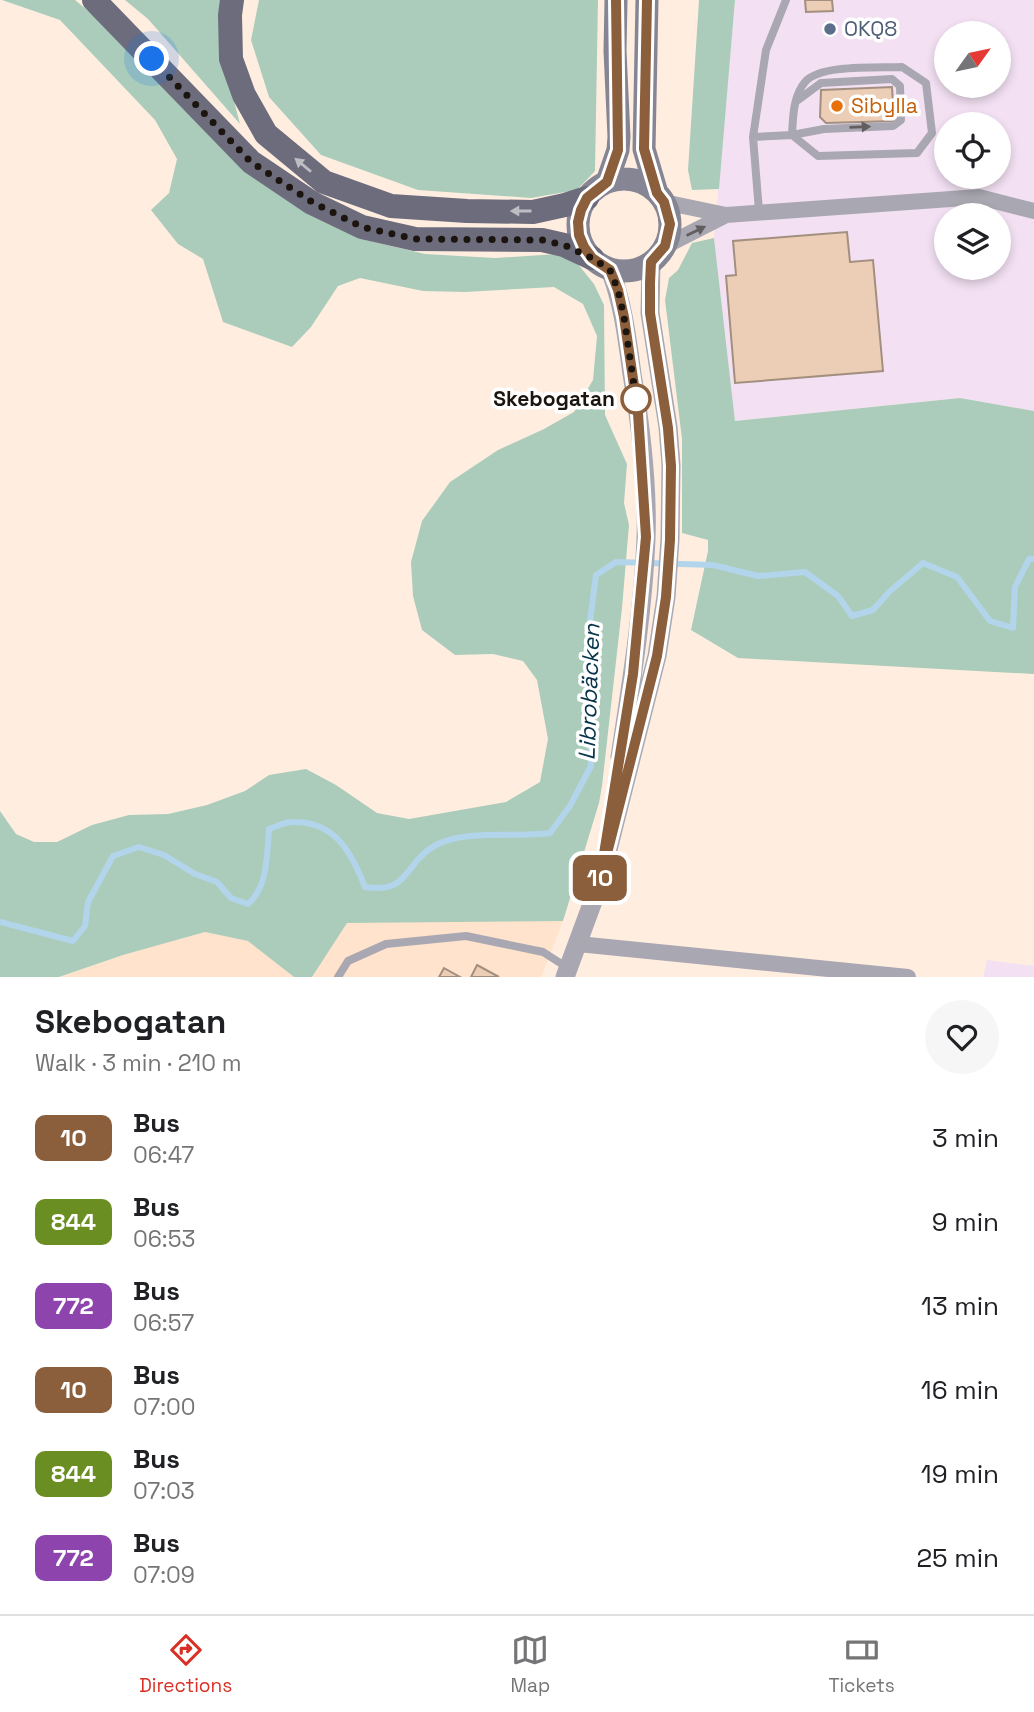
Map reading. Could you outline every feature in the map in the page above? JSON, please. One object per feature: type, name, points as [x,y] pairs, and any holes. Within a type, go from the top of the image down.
[{"type":"main road","points":[[94,0],[251,162],[312,202],[362,227],[415,239],[542,240],[564,245],[601,264],[626,271],[639,268],[658,254],[670,224],[644,149],[647,0]]},
{"type":"main road","points":[[232,0],[231,59],[244,94],[266,134],[324,182],[391,206],[467,211],[533,212],[587,198],[607,182],[620,179],[634,180],[646,185],[660,197]]},
{"type":"main road","points":[[607,182],[618,150],[619,137],[615,51],[616,0]]},
{"type":"main road","points":[[587,198],[578,222],[579,235],[584,247],[601,264]]},
{"type":"street","points":[[660,197],[726,215],[979,197],[1034,211]]},
{"type":"street","points":[[567,973],[599,885],[657,656],[666,597],[671,466],[668,428],[650,313],[658,254],[726,215]]},
{"type":"street","points":[[599,885],[633,674],[646,537],[638,413],[624,317],[618,290],[601,264]]},
{"type":"street","points":[[578,944],[908,977]]},
{"type":"lane","points":[[758,211],[753,137],[766,50],[786,0]]},
{"type":"lane","points":[[902,67],[926,83],[932,133],[917,153],[818,156],[792,135],[794,103],[804,82],[820,71],[902,67]]},
{"type":"lane","points":[[753,137],[792,135],[824,129],[893,126],[901,120],[900,86],[892,79],[821,83],[794,103]]},
{"type":"lane","points":[[338,977],[348,961],[386,944],[467,936],[542,952],[567,973]]},
{"type":"shaded area","points":[[735,0],[1034,0],[1034,411],[960,398],[735,421],[714,238]]},
{"type":"shaded area","points":[[563,921],[541,977],[312,977],[346,923]]},
{"type":"shaded area","points":[[205,932],[249,941],[294,977],[59,977],[123,955]]},
{"type":"shaded area","points":[[987,960],[1034,966],[1034,977],[983,977]]},
{"type":"green space","points":[[2,0],[75,0],[111,30],[241,165],[366,240],[425,254],[495,258],[558,254],[573,258],[594,284],[604,305],[605,415],[627,464],[624,503],[629,525],[602,786],[563,921],[347,923],[312,977],[294,977],[248,941],[205,932],[123,955],[59,977],[0,977],[0,811],[16,834],[34,842],[57,842],[92,825],[129,815],[168,814],[207,805],[245,791],[269,775],[306,769],[336,785],[377,813],[409,819],[506,802],[540,782],[548,739],[537,680],[523,661],[493,654],[455,655],[422,630],[413,596],[411,562],[422,521],[450,482],[498,450],[574,412],[593,380],[597,336],[583,304],[554,287],[465,292],[423,291],[360,278],[338,286],[311,327],[292,347],[223,322],[203,259],[178,244],[151,210],[169,193],[177,159],[155,120],[60,20]]},
{"type":"green space","points":[[125,0],[223,0],[219,44],[240,124],[148,19]]},
{"type":"green space","points":[[259,0],[598,0],[595,171],[577,190],[531,198],[418,190],[321,155],[269,97],[251,40]]},
{"type":"green space","points":[[699,0],[735,0],[719,189],[692,190],[688,170]]},
{"type":"green space","points":[[714,238],[735,421],[960,398],[1034,411],[1034,674],[738,658],[691,630],[708,540],[682,533],[682,439],[665,300],[669,278],[678,270],[692,243]]},
{"type":"building","points":[[805,0],[832,0],[833,11],[806,12]]},
{"type":"building","points":[[892,87],[894,121],[826,123],[820,117],[821,90]]},
{"type":"building","points":[[847,232],[850,262],[873,260],[883,371],[735,383],[726,276],[736,275],[733,241]]},
{"type":"building","points":[[477,965],[499,977],[471,977]]},
{"type":"building","points":[[444,968],[460,977],[439,977]]},
{"type":"waterway","name":"Librobäcken","points":[[0,922],[73,941],[85,926],[88,902],[113,856],[139,847],[164,855],[195,874],[217,882],[231,898],[248,904],[255,897],[263,879],[269,829],[289,822],[309,823],[332,834],[348,852],[365,887],[380,888],[399,882],[425,852],[448,840],[476,835],[550,833],[570,806],[591,766],[588,636],[596,575],[616,562],[713,565],[758,576],[805,572],[838,596],[852,616],[873,610],[889,592],[923,563],[957,577],[990,621],[1013,628],[1015,587],[1029,559],[1034,559]]},
{"type":"bus line","name":"10","points":[[616,0],[618,150],[607,182],[587,198],[578,222],[584,247],[592,258],[610,270],[624,317],[638,413],[646,537],[633,674],[599,885],[657,656],[666,597],[670,540],[671,466],[668,428],[650,313],[650,283],[651,262],[665,246],[670,224],[664,202],[657,193],[649,172],[644,149],[647,0]]},
{"type":"place","name":"OKQ8","points":[[830,29]]},
{"type":"place","name":"Sibylla","points":[[837,106]]},
{"type":"place","name":"Skebogatan","points":[[636,399]]},
{"type":"route","points":[[152,59],[251,162],[312,202],[362,227],[415,239],[542,240],[564,245],[610,270],[624,317],[636,399]]}]
